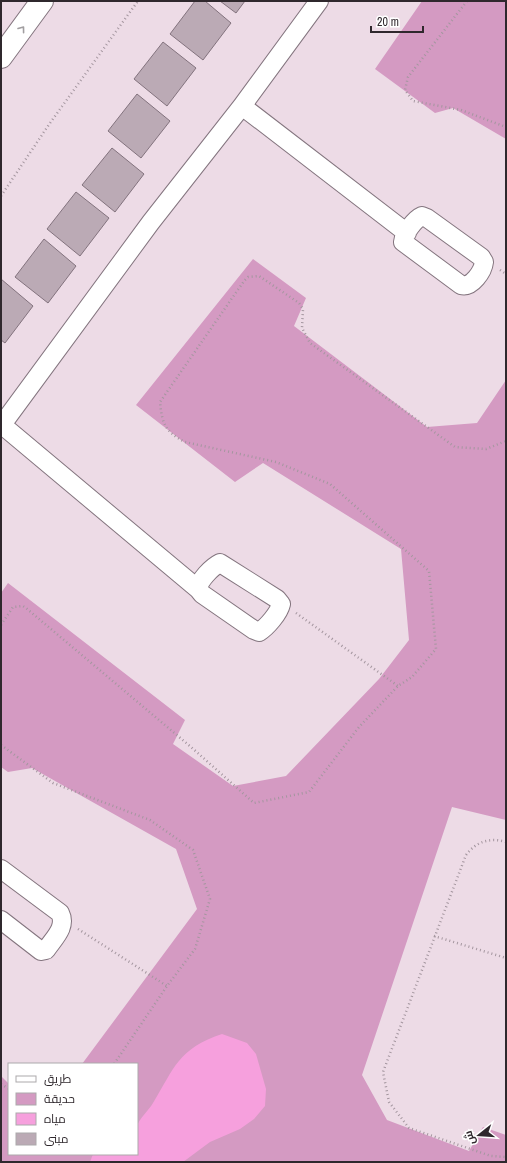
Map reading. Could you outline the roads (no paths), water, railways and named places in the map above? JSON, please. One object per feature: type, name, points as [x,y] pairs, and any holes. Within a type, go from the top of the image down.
[{"type":"main road","points":[[1,57],[42,1]]},
{"type":"street","points":[[198,589],[199,584],[216,565],[220,563],[277,599],[281,604],[280,609],[264,629],[259,632],[202,594],[198,589],[2,426],[151,222],[242,106],[319,1]]},
{"type":"street","points":[[242,106],[407,233]]},
{"type":"street","points":[[1,869],[60,913],[63,919],[63,925],[46,950],[41,951],[1,920]]},
{"type":"water","points":[[222,1034],[247,1043],[256,1054],[266,1089],[265,1106],[254,1119],[240,1129],[210,1142],[183,1162],[90,1162],[93,1155],[138,1155],[138,1123],[153,1103],[179,1061],[196,1046]]}]
